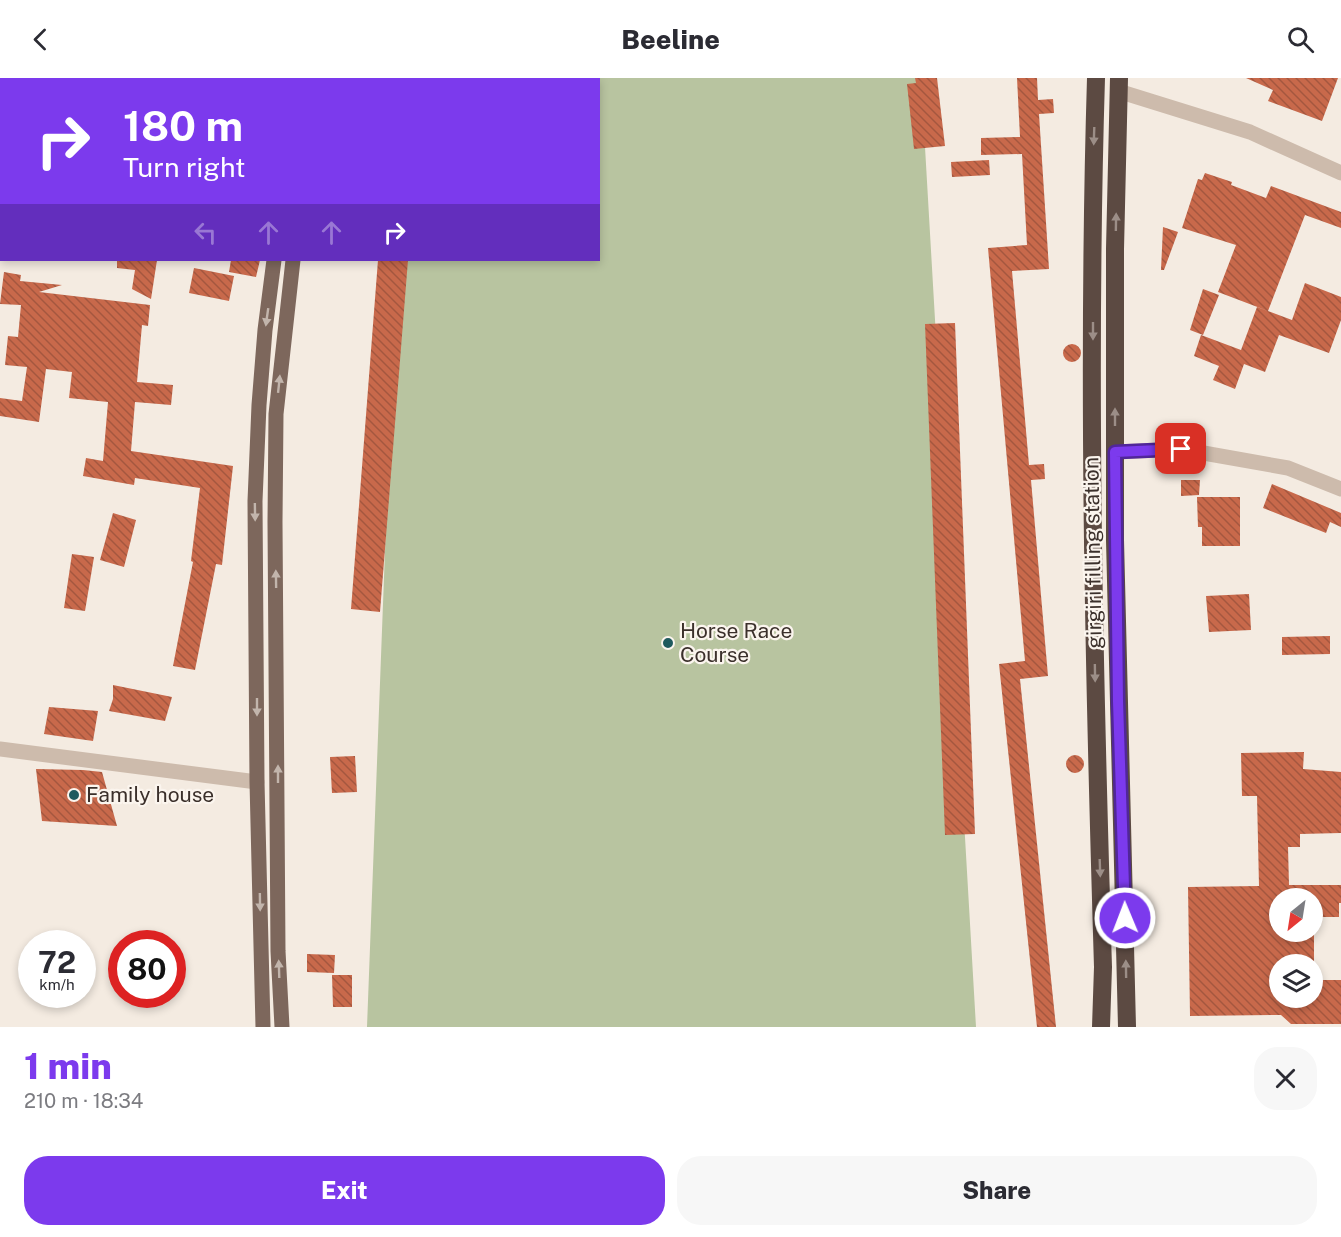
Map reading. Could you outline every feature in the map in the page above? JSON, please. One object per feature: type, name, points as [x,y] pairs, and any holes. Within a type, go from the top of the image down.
[{"type":"highway","points":[[1096,78],[1093,176],[1093,559],[1103,967],[1101,1027]]},
{"type":"highway","name":"girgiri filling station","points":[[1118,84],[1115,452],[1118,701],[1127,1027]]},
{"type":"main road","points":[[263,1027],[257,782],[255,501],[259,405],[274,261]]},
{"type":"main road","points":[[282,1027],[278,951],[276,414],[293,261]]},
{"type":"street","points":[[1118,84],[1250,132],[1341,173]]},
{"type":"street","points":[[1115,452],[1181,449],[1288,468],[1341,489]]},
{"type":"street","points":[[0,749],[257,782]]},
{"type":"green space","name":"Horse Race Course","points":[[600,78],[921,78],[976,1027],[367,1027],[396,261],[600,261]]},
{"type":"building","points":[[915,78],[937,78],[945,146],[914,149],[907,84],[916,83]]},
{"type":"building","points":[[1017,78],[1037,78],[1038,100],[1053,99],[1054,113],[1039,114],[1049,269],[1012,271],[1029,465],[1044,464],[1045,479],[1031,480],[1048,676],[1020,679],[1056,1027],[1037,1027],[999,664],[1025,661],[988,248],[1027,245],[1022,154],[981,155],[981,138],[1020,137]]},
{"type":"building","points":[[1246,78],[1338,78],[1322,121],[1268,101],[1273,90]]},
{"type":"building","points":[[989,160],[990,175],[952,177],[951,162]]},
{"type":"building","points":[[1205,173],[1232,182],[1231,185],[1266,198],[1271,186],[1341,212],[1341,228],[1305,215],[1268,311],[1218,292],[1236,245],[1182,228],[1198,179],[1202,180]]},
{"type":"building","points":[[1163,227],[1178,232],[1164,270],[1161,270]]},
{"type":"building","points":[[117,261],[157,261],[151,299],[132,289],[135,270],[117,268]]},
{"type":"building","points":[[231,261],[260,261],[256,277],[229,272]]},
{"type":"building","points":[[378,261],[408,261],[380,612],[351,609]]},
{"type":"building","points":[[194,268],[234,276],[229,301],[189,293]]},
{"type":"building","points":[[4,272],[21,275],[20,281],[62,285],[39,292],[150,305],[148,326],[142,325],[137,382],[173,385],[171,405],[135,402],[131,451],[233,466],[222,565],[216,564],[195,670],[173,666],[193,562],[191,561],[200,488],[135,478],[134,485],[83,476],[86,458],[103,461],[108,402],[69,398],[72,372],[46,369],[39,422],[0,416],[0,398],[22,401],[27,367],[5,365],[8,336],[18,337],[21,305],[0,304]]},
{"type":"building","points":[[1305,283],[1341,297],[1341,320],[1329,353],[1279,335],[1265,372],[1244,364],[1235,389],[1213,380],[1219,366],[1194,356],[1201,335],[1241,350],[1257,307],[1292,320]]},
{"type":"building","points":[[1203,289],[1219,295],[1203,335],[1190,330]]},
{"type":"building","points":[[955,323],[975,834],[945,835],[925,324]]},
{"type":"building","points":[[1072,344],[1078,347],[1081,353],[1078,359],[1072,362],[1066,359],[1063,353],[1066,347]]},
{"type":"building","points":[[1181,480],[1200,480],[1199,495],[1181,496]]},
{"type":"building","points":[[1272,484],[1341,513],[1341,527],[1330,522],[1326,533],[1263,508]]},
{"type":"building","points":[[1197,497],[1240,497],[1240,546],[1202,546],[1202,527],[1198,527]]},
{"type":"building","points":[[113,513],[136,520],[124,567],[100,560]]},
{"type":"building","points":[[72,554],[94,557],[85,611],[64,608]]},
{"type":"building","points":[[1249,594],[1251,630],[1209,632],[1206,596]]},
{"type":"building","points":[[1330,636],[1330,654],[1282,655],[1282,637]]},
{"type":"building","points":[[113,685],[172,697],[165,721],[109,711],[113,699]]},
{"type":"building","points":[[49,707],[98,711],[93,741],[44,734]]},
{"type":"building","points":[[1304,752],[1303,769],[1341,772],[1341,833],[1300,834],[1300,847],[1288,847],[1289,885],[1341,885],[1339,917],[1323,917],[1323,888],[1269,888],[1269,942],[1314,942],[1314,954],[1269,954],[1269,1008],[1323,1008],[1323,980],[1341,980],[1341,1024],[1291,1024],[1281,1015],[1190,1016],[1188,887],[1259,886],[1257,796],[1242,796],[1241,753]]},
{"type":"building","points":[[1071,755],[1079,755],[1084,760],[1082,771],[1071,773],[1066,768],[1066,760]]},
{"type":"building","points":[[355,756],[357,792],[332,793],[330,757]]},
{"type":"building","name":"Family house","points":[[36,769],[102,772],[117,826],[42,821]]},
{"type":"building","points":[[307,954],[335,955],[334,973],[307,972]]},
{"type":"building","points":[[332,975],[352,975],[352,1007],[333,1007]]},
{"type":"place","name":"Horse Race Course","points":[[668,643]]},
{"type":"place","name":"Family house","points":[[74,795]]},
{"type":"route","points":[[1125,918],[1118,701],[1115,452],[1181,449]]}]
